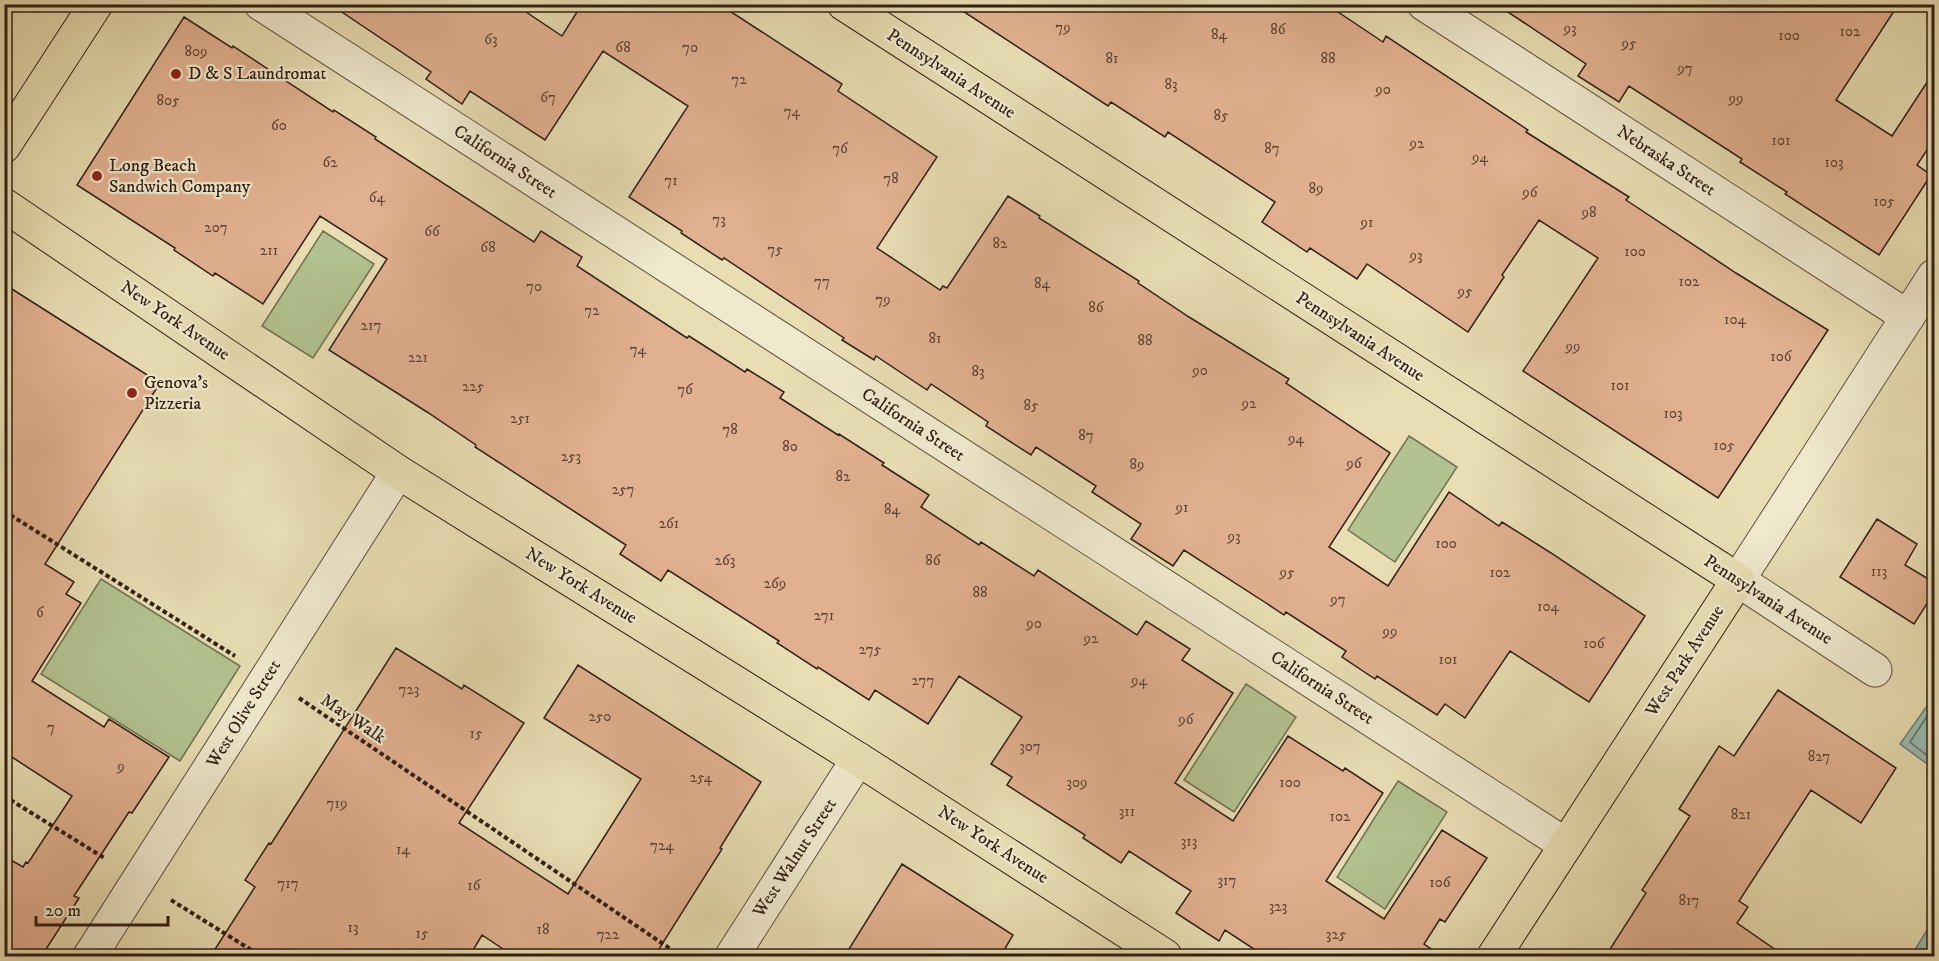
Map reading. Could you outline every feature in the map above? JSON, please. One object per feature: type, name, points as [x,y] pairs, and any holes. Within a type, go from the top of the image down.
[{"type":"highway","points":[[4,146],[96,4]]},
{"type":"highway","name":"Pennsylvania Avenue","points":[[844,4],[1738,580]]},
{"type":"highway","name":"New York Avenue","points":[[4,205],[398,472],[858,759],[1166,957]]},
{"type":"highway","name":"West Park Avenue","points":[[1494,957],[1738,580]]},
{"type":"street","name":"California Street","points":[[261,4],[1566,845]]},
{"type":"street","name":"Nebraska Street","points":[[1424,4],[1908,317]]},
{"type":"street","name":"West Park Avenue","points":[[1738,580],[1935,276]]},
{"type":"street","name":"West Olive Street","points":[[90,957],[398,472]]},
{"type":"street","name":"Pennsylvania Avenue","points":[[1738,580],[1875,670]]},
{"type":"street","name":"West Walnut Street","points":[[732,957],[858,759]]},
{"type":"path","name":"May Walk","points":[[4,512],[268,677],[681,957]]},
{"type":"green space","points":[[323,231],[374,264],[313,358],[262,326]]},
{"type":"green space","points":[[1409,436],[1457,467],[1395,562],[1348,530]]},
{"type":"green space","points":[[101,579],[240,666],[180,761],[41,674]]},
{"type":"green space","points":[[1246,684],[1296,717],[1234,812],[1184,780]]},
{"type":"green space","points":[[1398,781],[1447,812],[1385,909],[1337,877]]},
{"type":"water","points":[[1934,696],[1934,769],[1900,744]]},
{"type":"water","points":[[1934,919],[1934,956],[1911,956]]},
{"type":"building","points":[[330,4],[514,4],[562,36],[582,4],[719,4],[842,84],[838,91],[937,157],[877,248],[940,290],[943,286],[947,288],[1008,196],[1139,281],[1138,283],[1189,317],[1289,379],[1286,383],[1390,453],[1329,547],[1388,586],[1449,492],[1499,526],[1502,522],[1551,553],[1645,616],[1589,702],[1510,651],[1465,718],[1445,704],[1437,715],[1377,676],[1375,679],[1342,657],[1346,651],[1286,612],[1284,615],[1184,550],[1173,566],[1131,539],[1141,524],[1092,492],[1096,486],[1036,447],[1031,455],[986,426],[988,422],[931,384],[927,390],[876,356],[874,360],[724,258],[722,260],[629,197],[688,106],[603,51],[545,140],[470,91],[462,104],[426,79],[431,72]]},
{"type":"building","points":[[952,4],[1326,4],[1383,42],[1386,36],[1528,130],[1526,132],[1629,197],[1626,200],[1736,273],[1828,330],[1718,498],[1523,371],[1598,258],[1539,220],[1502,275],[1504,277],[1468,332],[1367,264],[1357,279],[1310,248],[1307,252],[1262,222],[1275,202],[1168,132],[1165,137],[1111,102],[1108,106]]},
{"type":"building","points":[[1496,4],[1898,5],[1836,100],[1892,136],[1935,70],[1935,138],[1917,165],[1931,175],[1879,255],[1785,194],[1787,192],[1740,162],[1742,159],[1629,86],[1619,102],[1578,76],[1586,64]]},
{"type":"building","points":[[184,17],[376,137],[375,139],[534,242],[541,231],[582,257],[577,266],[687,338],[689,336],[745,372],[747,369],[784,392],[780,398],[884,463],[882,465],[929,495],[921,507],[979,545],[981,542],[1034,576],[1038,570],[1137,635],[1146,621],[1190,649],[1182,660],[1233,693],[1175,783],[1233,821],[1288,736],[1343,771],[1345,768],[1383,793],[1326,881],[1384,919],[1442,830],[1487,858],[1445,922],[1440,919],[1424,944],[1443,957],[1266,957],[1225,930],[1219,941],[1176,913],[1191,891],[1129,851],[1121,863],[1083,838],[1085,835],[1007,785],[1012,777],[991,764],[1022,717],[959,676],[928,724],[875,690],[869,700],[818,667],[817,669],[777,643],[779,641],[668,570],[661,581],[620,554],[626,545],[475,447],[476,445],[427,412],[329,350],[387,259],[320,216],[263,304],[215,273],[213,276],[174,250],[175,248],[77,185]]},
{"type":"building","points":[[4,284],[160,383],[45,564],[74,582],[66,594],[81,603],[32,681],[104,727],[109,719],[169,757],[132,813],[129,812],[74,896],[79,898],[41,957],[4,957],[4,856],[23,867],[26,862],[28,863],[72,796],[4,752]]},
{"type":"building","points":[[1877,519],[1917,544],[1905,565],[1935,583],[1935,591],[1914,624],[1840,577]]},
{"type":"building","points":[[396,648],[462,689],[464,685],[524,723],[459,823],[568,894],[641,779],[544,718],[578,665],[761,782],[654,957],[515,957],[482,935],[469,957],[210,957],[255,887],[245,880],[269,843],[271,844]]},
{"type":"building","points":[[1778,690],[1896,768],[1861,823],[1811,790],[1739,901],[1748,907],[1737,923],[1786,957],[1605,957],[1646,893],[1642,890],[1690,816],[1679,809],[1719,746],[1734,756]]},
{"type":"building","points":[[902,864],[1013,935],[1000,957],[844,957]]},
{"type":"place","name":"D & S Laundromat","points":[[176,74]]},
{"type":"place","name":"Long Beach Sandwich Company","points":[[97,176]]},
{"type":"place","name":"Genova's Pizzeria","points":[[132,393]]}]
